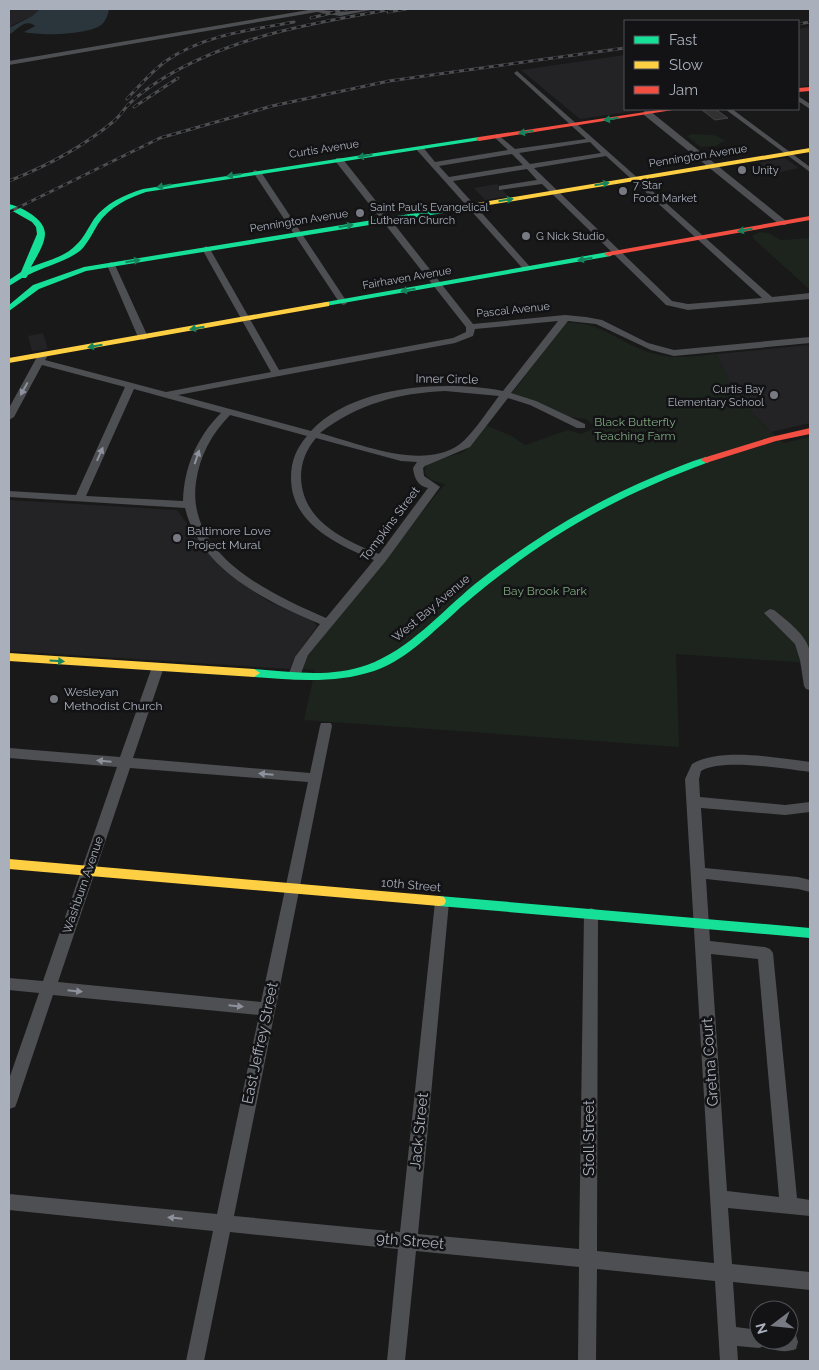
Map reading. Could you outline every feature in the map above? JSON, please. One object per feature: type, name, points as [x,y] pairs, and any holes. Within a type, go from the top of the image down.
[{"type":"main road","name":"Curtis Avenue","points":[[9,284],[25,270],[71,253],[84,242],[104,211],[123,198],[138,192],[169,185],[669,110]]},
{"type":"main road","name":"Pennington Avenue","points":[[9,309],[36,287],[84,269],[810,150]]},
{"type":"main road","points":[[9,206],[38,220],[43,229],[32,242]]},
{"type":"main road","points":[[9,213],[29,223],[33,230],[25,270],[9,298]]},
{"type":"main road","name":"Fairhaven Avenue","points":[[9,362],[41,358],[144,337],[810,218]]},
{"type":"main road","points":[[32,242],[53,248],[70,248],[84,242]]},
{"type":"main road","points":[[25,270],[42,273],[84,269]]},
{"type":"main road","name":"West Bay Avenue","points":[[9,657],[312,678],[348,675],[380,665],[410,645],[505,566],[539,542],[587,514],[638,489],[695,465],[740,450],[810,431]]},
{"type":"main road","name":"10th Street","points":[[9,864],[810,933]]},
{"type":"street","points":[[9,63],[318,10],[340,14],[373,9]]},
{"type":"street","points":[[517,73],[769,299]]},
{"type":"street","points":[[799,99],[810,107]]},
{"type":"street","points":[[729,110],[810,170]]},
{"type":"street","points":[[647,113],[783,223]]},
{"type":"street","points":[[497,136],[669,303],[688,307],[810,296]]},
{"type":"street","points":[[434,164],[591,140]]},
{"type":"street","points":[[419,148],[528,269]]},
{"type":"street","points":[[448,179],[607,154]]},
{"type":"street","points":[[339,160],[471,327]]},
{"type":"street","points":[[257,172],[343,302]]},
{"type":"street","points":[[502,188],[543,182]]},
{"type":"street","points":[[206,249],[276,374]]},
{"type":"street","points":[[111,264],[144,337]]},
{"type":"street","points":[[9,417],[41,358],[131,386],[312,435],[401,458],[425,460],[445,456],[461,449],[474,436],[565,318]]},
{"type":"street","name":"Pascal Avenue","points":[[164,394],[455,340],[470,334],[471,327],[565,318],[598,322],[648,347],[674,353],[810,340]]},
{"type":"street","points":[[80,498],[131,386]]},
{"type":"street","name":"Inner Circle","points":[[381,559],[340,541],[313,520],[297,493],[294,468],[298,456],[312,435],[329,420],[351,408],[398,393],[451,389],[504,396],[531,403],[581,426]]},
{"type":"street","points":[[227,412],[208,433],[195,459],[189,505],[198,531],[208,546],[245,581],[291,608],[328,623]]},
{"type":"street","name":"Tompkins Street","points":[[294,676],[299,660],[381,559],[435,487],[428,485],[419,477],[418,468],[425,460]]},
{"type":"street","points":[[9,494],[189,505]]},
{"type":"street","points":[[770,613],[798,636],[802,644],[810,686]]},
{"type":"street","name":"Washburn Avenue","points":[[9,1102],[158,668]]},
{"type":"street","name":"East Jeffrey Street","points":[[195,1361],[326,726]]},
{"type":"street","points":[[9,753],[315,778]]},
{"type":"street","name":"Gretna Court","points":[[729,1361],[692,779],[693,773],[699,765],[718,760],[810,767]]},
{"type":"street","points":[[694,802],[784,810],[810,807]]},
{"type":"street","points":[[698,873],[798,882],[810,886]]},
{"type":"street","name":"Jack Street","points":[[396,1361],[442,902]]},
{"type":"street","name":"Stoll Street","points":[[587,1361],[591,914]]},
{"type":"street","points":[[703,947],[765,953],[789,1206]]},
{"type":"street","points":[[9,984],[267,1009]]},
{"type":"street","points":[[719,1199],[810,1208]]},
{"type":"street","name":"9th Street","points":[[9,1202],[810,1281]]},
{"type":"street","points":[[728,1335],[749,1338]]},
{"type":"shaded area","points":[[9,9],[40,9],[32,16],[9,28]]},
{"type":"shaded area","points":[[40,9],[109,9],[101,25],[86,31],[52,34],[24,32],[35,26],[28,23],[9,35],[9,28],[32,16]]},
{"type":"shaded area","points":[[810,27],[810,85],[799,87],[799,29]]},
{"type":"shaded area","points":[[624,55],[624,110],[642,110],[580,119],[521,70]]},
{"type":"shaded area","points":[[785,158],[799,168],[771,174],[758,163]]},
{"type":"shaded area","points":[[497,184],[508,196],[485,200],[474,188]]},
{"type":"shaded area","points":[[43,333],[48,349],[32,351],[28,336]]},
{"type":"shaded area","name":"Curtis Bay Elementary School","points":[[810,345],[810,423],[771,432],[743,404],[731,385],[716,354]]},
{"type":"shaded area","points":[[9,500],[177,510],[203,546],[221,566],[241,583],[268,601],[313,621],[317,626],[293,660],[290,669],[9,651]]},
{"type":"green space","points":[[693,134],[714,135],[725,140],[716,146],[701,147],[687,136]]},
{"type":"green space","points":[[760,232],[769,233],[781,240],[810,238],[810,290],[755,240],[752,236]]},
{"type":"green space","name":"Bay Brook Park","points":[[566,323],[589,325],[640,349],[659,355],[684,357],[716,354],[744,403],[784,443],[810,437],[810,663],[676,654],[679,747],[304,720],[315,670],[302,669],[310,650],[445,484],[432,480],[427,476],[425,470],[427,466],[435,460],[463,452],[485,425],[512,436],[525,445],[568,430],[581,434],[593,429],[593,425],[586,419],[569,417],[512,393]]},
{"type":"building","points":[[702,110],[716,110],[728,118],[715,120]]},
{"type":"railway","points":[[311,18],[347,9]]},
{"type":"railway","points":[[9,181],[51,162],[90,139],[114,121],[141,94],[162,79],[189,64],[216,52],[274,33],[393,9]]},
{"type":"railway","points":[[388,12],[406,9]]},
{"type":"railway","points":[[127,99],[145,79],[166,61],[195,45],[244,31],[294,22]]},
{"type":"railway","points":[[799,24],[810,22]]},
{"type":"railway","points":[[9,212],[160,138],[272,106],[389,81],[624,48]]},
{"type":"railway","points":[[134,107],[178,78]]},
{"type":"traffic: fast","points":[[9,284],[24,273],[58,260],[74,251],[87,237],[101,214],[112,205],[145,190],[479,139]]},
{"type":"traffic: fast","points":[[9,206],[25,214],[40,227],[39,242],[23,276]]},
{"type":"traffic: fast","points":[[9,309],[36,287],[84,269],[471,206]]},
{"type":"traffic: fast","points":[[326,304],[608,254]]},
{"type":"traffic: fast","points":[[254,673],[298,676],[342,675],[381,664],[410,646],[486,581],[548,536],[625,493],[706,460]]},
{"type":"traffic: fast","points":[[439,901],[810,933]]},
{"type":"traffic: slow","points":[[471,206],[810,150]]},
{"type":"traffic: slow","points":[[9,361],[326,304]]},
{"type":"traffic: slow","points":[[9,657],[254,673]]},
{"type":"traffic: slow","points":[[9,864],[439,901]]},
{"type":"traffic: jam","points":[[799,90],[810,89]]},
{"type":"traffic: jam","points":[[479,139],[669,110]]},
{"type":"traffic: jam","points":[[608,254],[810,218]]},
{"type":"traffic: jam","points":[[706,460],[774,439],[810,431]]},
{"type":"place","name":"Unity","points":[[742,170]]},
{"type":"place","name":"7 Star Food Market","points":[[623,191]]},
{"type":"place","name":"Saint Paul's Evangelical Lutheran Church","points":[[360,213]]},
{"type":"place","name":"G Nick Studio","points":[[526,236]]},
{"type":"place","name":"Curtis Bay Elementary School","points":[[774,395]]},
{"type":"place","name":"Baltimore Love Project Mural","points":[[177,538]]},
{"type":"place","name":"Wesleyan Methodist Church","points":[[54,699]]},
{"type":"park label","name":"Black Butterfly Teaching Farm","points":[[635,429]]}]
